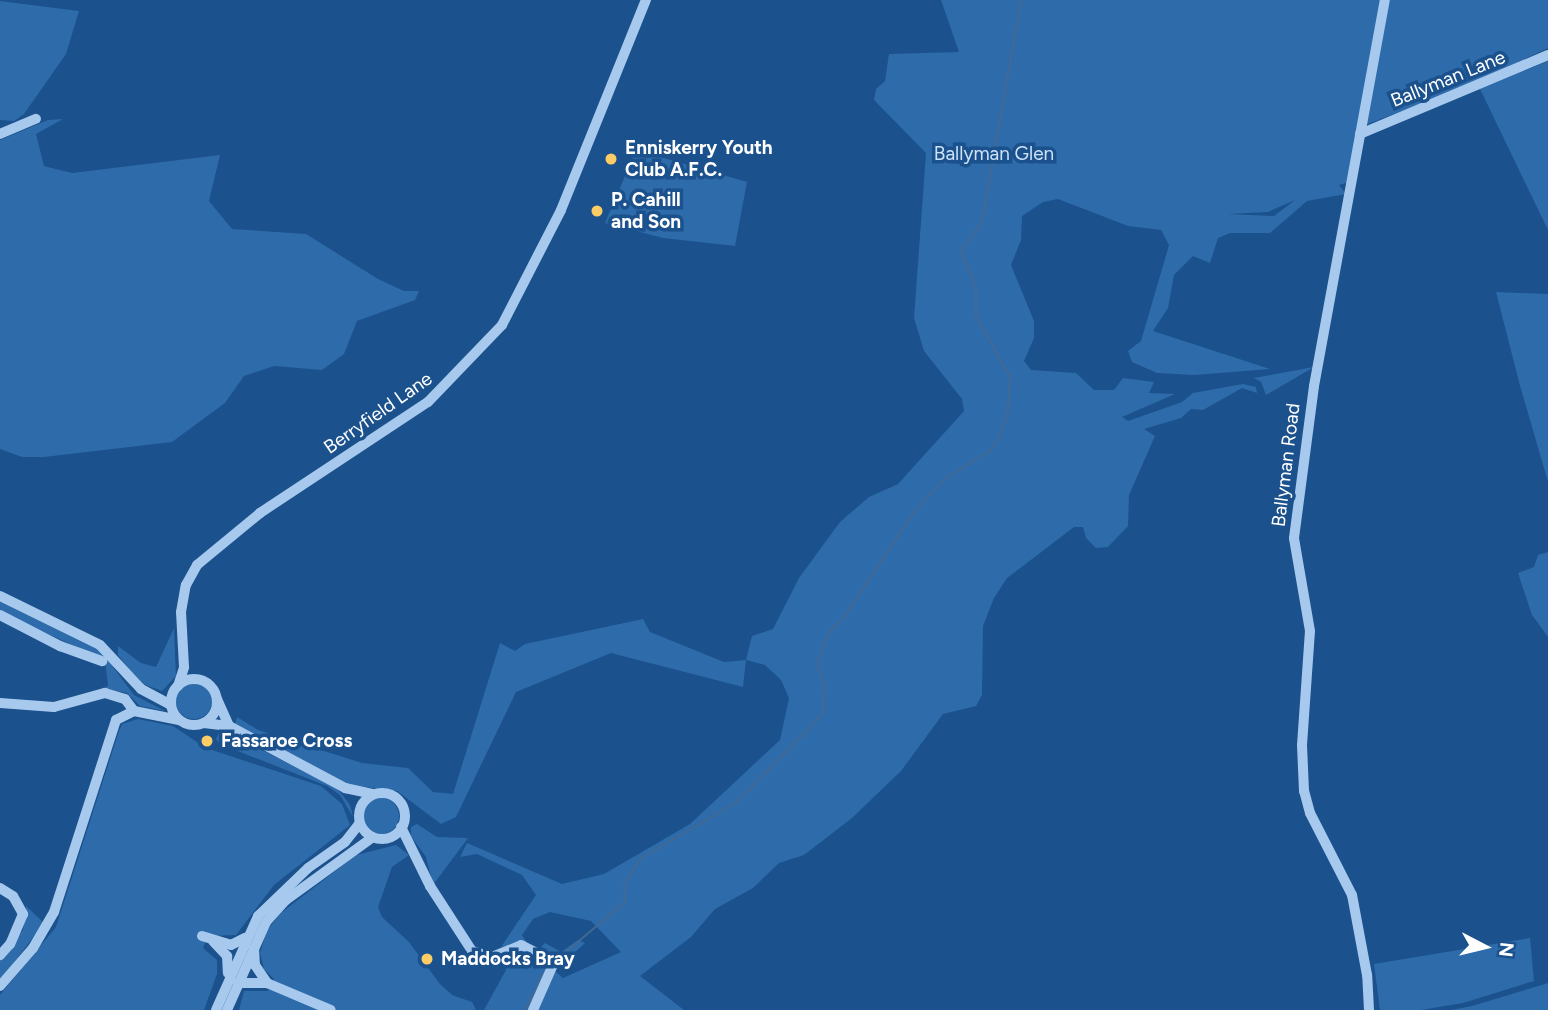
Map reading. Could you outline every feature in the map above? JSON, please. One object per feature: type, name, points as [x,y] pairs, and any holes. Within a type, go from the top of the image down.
[{"type":"street","name":"Berryfield Lane","points":[[176,689],[184,667],[181,612],[186,585],[197,565],[260,513],[428,402],[502,325],[561,210],[646,0]]},
{"type":"street","name":"Ballyman Road","points":[[1369,1010],[1367,975],[1352,895],[1310,813],[1303,782],[1310,631],[1294,538],[1314,386],[1385,0]]},
{"type":"street","name":"Ballyman Lane","points":[[1360,134],[1548,55]]},
{"type":"street","points":[[0,134],[36,119]]},
{"type":"street","points":[[0,596],[100,645],[141,689],[154,696],[179,720],[191,725],[204,723],[229,726],[345,788],[373,794],[386,793],[397,799],[404,815],[401,827],[391,837]]},
{"type":"street","points":[[0,615],[102,661]]},
{"type":"street","points":[[184,667],[211,687],[229,726]]},
{"type":"street","points":[[154,696],[200,680]]},
{"type":"street","points":[[170,711],[176,689]]},
{"type":"street","points":[[0,704],[54,707],[105,693],[125,699],[134,711]]},
{"type":"street","points":[[204,723],[215,713],[217,698]]},
{"type":"street","points":[[0,986],[48,925],[116,720],[134,711],[170,711]]},
{"type":"street","points":[[345,788],[359,811],[360,823],[373,837]]},
{"type":"street","points":[[359,811],[373,794]]},
{"type":"street","points":[[216,1010],[233,981],[249,941],[279,893],[345,842],[360,823]]},
{"type":"street","points":[[401,827],[408,845],[450,920],[476,953],[492,957],[521,945],[550,963],[533,1010]]},
{"type":"street","points":[[227,1010],[233,981],[227,956],[207,938],[231,945],[249,941],[286,900],[373,837],[391,837],[408,845]]},
{"type":"street","points":[[0,888],[13,896],[23,914],[10,944],[0,955]]},
{"type":"street","points":[[249,941],[255,965],[267,983]]},
{"type":"street","points":[[233,981],[267,983],[331,1010]]},
{"type":"green space","name":"Ballyman Glen","points":[[941,0],[1548,0],[1548,48],[1472,84],[1360,127],[1350,182],[1339,185],[1346,194],[1307,201],[1270,233],[1230,233],[1218,238],[1210,263],[1193,256],[1174,275],[1168,308],[1153,331],[1270,369],[1195,375],[1157,373],[1132,362],[1128,351],[1141,341],[1169,245],[1161,230],[1128,226],[1058,199],[1043,202],[1022,216],[1021,240],[1011,265],[1034,321],[1034,338],[1024,361],[1031,370],[1076,373],[1094,390],[1114,390],[1123,378],[1154,382],[1149,393],[1175,394],[1122,417],[1128,421],[1182,402],[1193,393],[1243,384],[1256,387],[1257,393],[1242,388],[1203,410],[1191,409],[1181,418],[1144,429],[1155,436],[1129,495],[1128,526],[1108,547],[1096,548],[1086,538],[1083,527],[1074,527],[1007,578],[994,598],[983,626],[982,695],[976,706],[943,714],[901,771],[852,818],[804,855],[779,863],[753,888],[715,909],[691,937],[640,976],[684,1010],[484,1010],[506,970],[507,954],[534,953],[563,978],[621,952],[591,921],[550,912],[533,919],[522,935],[527,943],[501,947],[536,895],[522,875],[477,854],[460,857],[467,843],[562,884],[604,874],[690,824],[780,740],[789,698],[781,680],[765,665],[746,660],[752,636],[773,629],[799,578],[840,522],[869,497],[898,484],[964,411],[962,399],[924,351],[914,318],[926,153],[874,100],[876,89],[885,81],[889,54],[959,52]],"holes":[[[1295,200],[1274,216],[1228,214],[1268,212]]]},
{"type":"green space","points":[[0,1],[79,11],[66,54],[24,114],[14,121],[0,120]]},
{"type":"green space","points":[[1548,61],[1548,230],[1480,89]]},
{"type":"green space","points":[[63,119],[36,134],[44,166],[72,173],[220,155],[209,201],[232,229],[306,234],[378,279],[404,291],[419,291],[415,300],[357,321],[344,354],[322,370],[274,366],[244,376],[225,403],[172,442],[44,457],[22,457],[0,449],[0,140],[48,120]]},
{"type":"green space","points":[[636,150],[747,182],[735,246],[663,238],[605,223]]},
{"type":"green space","points":[[1496,292],[1548,294],[1548,482],[1519,382]]},
{"type":"green space","points":[[1314,367],[1266,395],[1261,382],[1254,378]]},
{"type":"green space","points":[[1548,552],[1548,637],[1532,615],[1518,573],[1534,567],[1538,555]]},
{"type":"green space","points":[[0,601],[98,647],[134,695],[165,711],[140,706],[127,693],[102,688],[108,686],[105,660],[0,612]]},
{"type":"green space","points":[[643,619],[650,632],[724,662],[746,660],[743,687],[611,653],[516,692],[456,817],[441,824],[397,791],[348,785],[235,724],[237,717],[258,730],[362,763],[408,768],[433,792],[453,794],[500,643],[515,651],[525,644]]},
{"type":"green space","points":[[174,628],[176,676],[162,691],[140,683],[118,655],[118,646],[141,663],[156,667]]},
{"type":"green space","points":[[194,683],[207,688],[212,701],[207,714],[194,719],[181,714],[176,701],[181,688]]},
{"type":"green space","points":[[138,719],[173,726],[206,748],[321,786],[342,804],[350,825],[274,885],[236,935],[208,936],[203,948],[217,960],[217,974],[204,1010],[0,1010],[0,995],[56,927],[119,731],[122,724]]},
{"type":"green space","points":[[221,729],[338,789],[350,805],[353,817],[340,795],[327,786],[220,744],[216,739]]},
{"type":"green space","points":[[381,798],[394,803],[399,816],[394,829],[381,834],[368,829],[363,816],[368,803]]},
{"type":"green space","points":[[417,824],[437,837],[468,838],[433,885],[426,857],[411,836],[411,827]]},
{"type":"green space","points":[[396,845],[409,855],[392,867],[378,907],[382,917],[409,942],[440,984],[452,995],[472,1002],[476,1010],[239,1010],[244,991],[268,991],[274,979],[264,969],[260,953],[267,930],[281,913],[356,855]]},
{"type":"green space","points":[[26,906],[44,923],[0,981],[0,960],[23,930]]},
{"type":"green space","points":[[1530,938],[1534,981],[1463,1003],[1421,1010],[1380,1010],[1374,964]]},
{"type":"green space","points":[[578,940],[585,943],[555,971],[556,961],[541,947],[545,943],[561,952]]},
{"type":"green space","points":[[1548,983],[1548,1010],[1451,1010],[1472,1006]]},
{"type":"waterway","points":[[554,962],[625,902],[624,884],[641,858],[737,802],[823,714],[824,684],[817,665],[828,634],[844,617],[913,513],[946,478],[991,450],[998,439],[1008,411],[1010,377],[976,316],[976,287],[961,252],[982,222],[1021,0]]},
{"type":"waterway","points":[[525,1010],[543,974]]},
{"type":"place","name":"Enniskerry Youth Club A.F.C.","points":[[611,159]]},
{"type":"place","name":"P. Cahill and Son","points":[[597,211]]},
{"type":"place","name":"Fassaroe Cross","points":[[207,741]]},
{"type":"place","name":"Maddocks Bray","points":[[427,959]]}]
